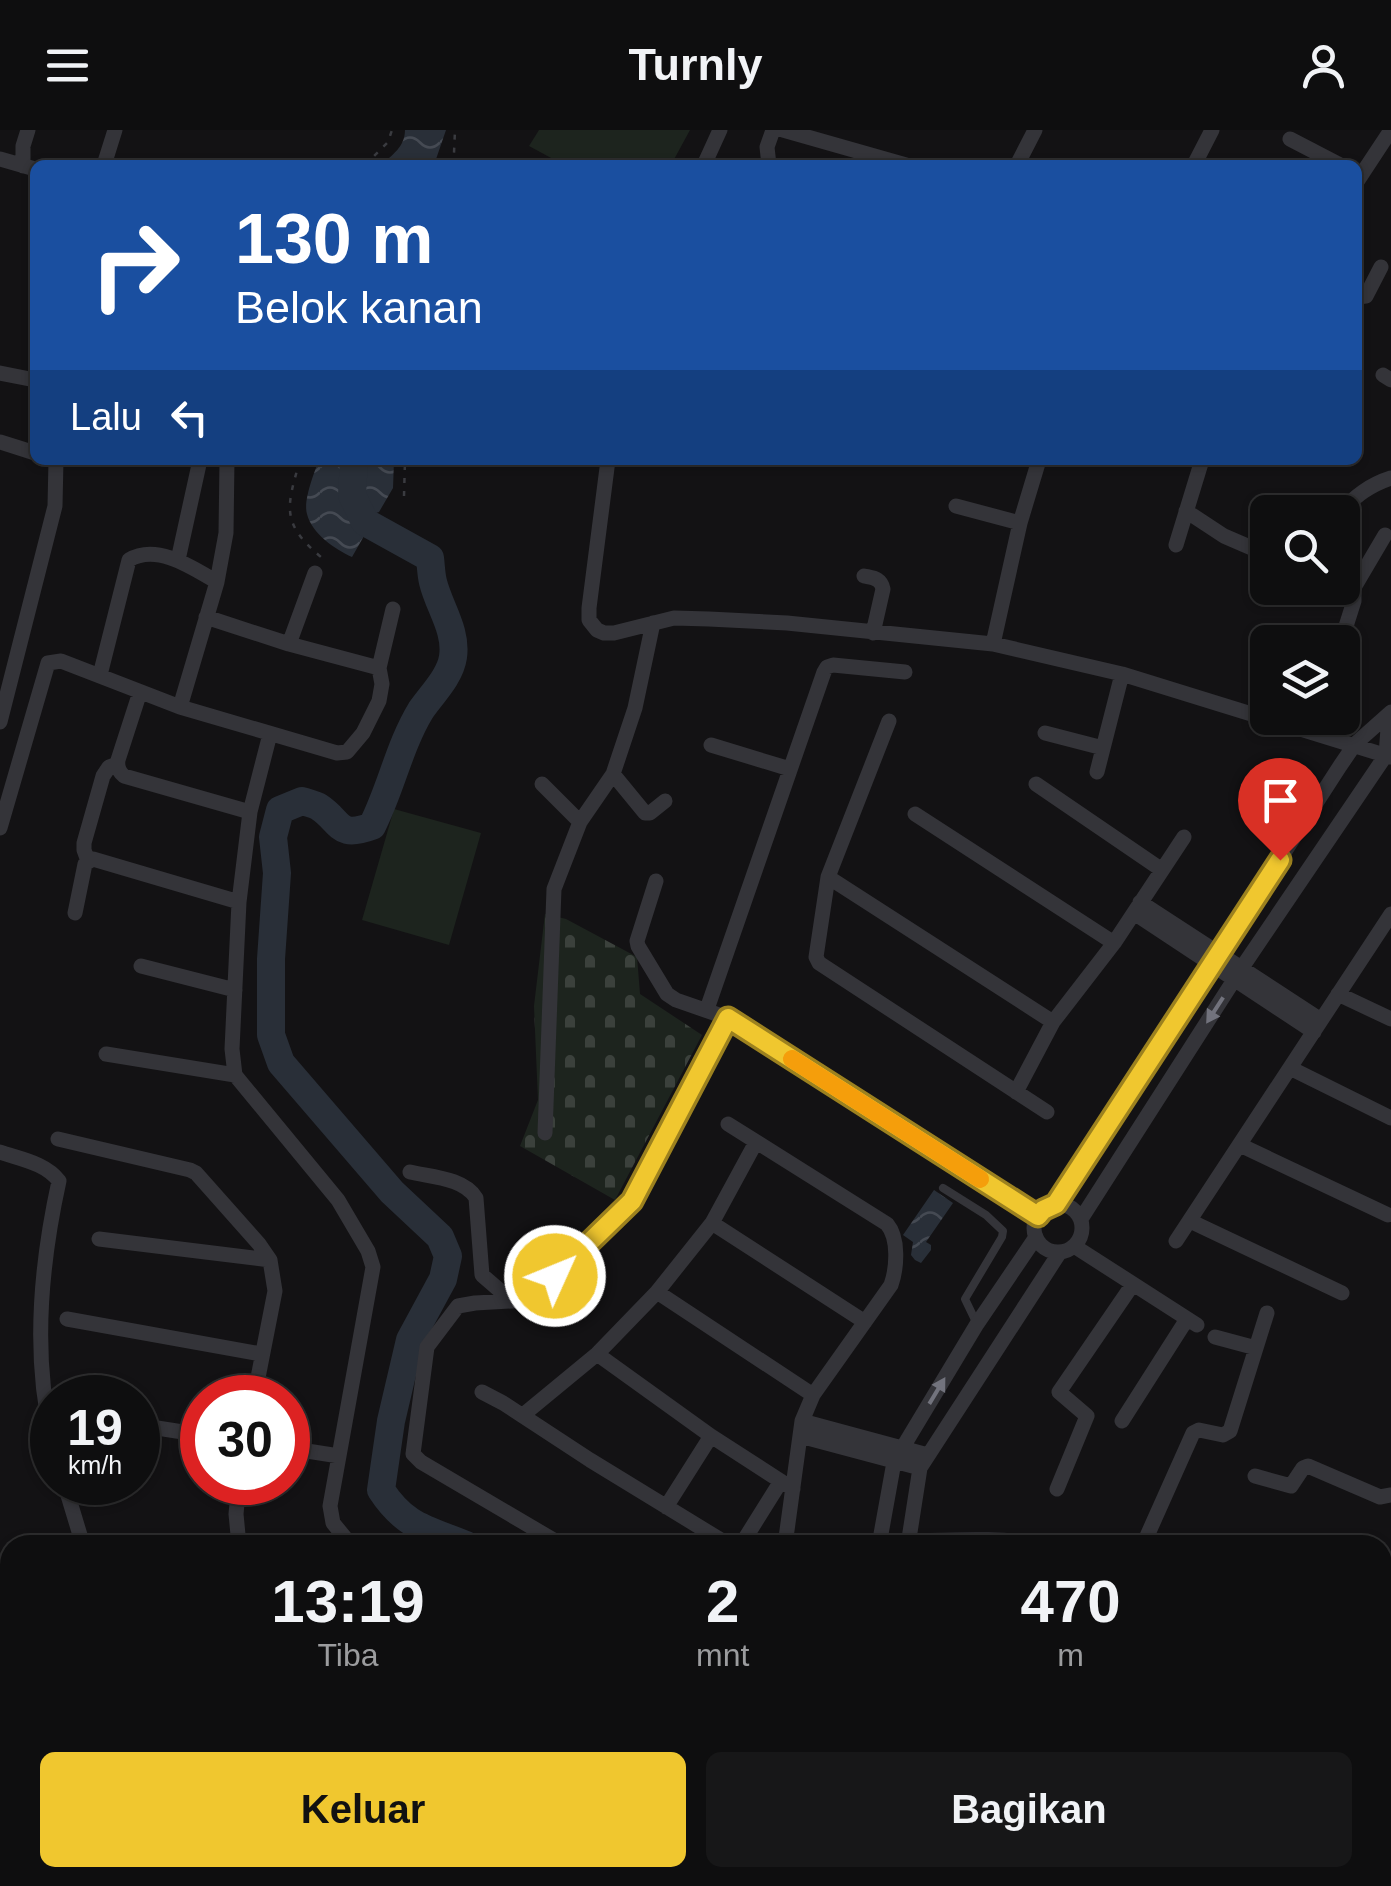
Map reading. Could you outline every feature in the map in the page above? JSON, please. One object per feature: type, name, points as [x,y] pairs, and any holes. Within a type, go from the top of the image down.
[{"type":"street","points":[[28,130],[23,146],[29,168]]},
{"type":"street","points":[[105,160],[114,130]]},
{"type":"street","points":[[706,160],[720,130]]},
{"type":"street","points":[[769,160],[772,130]]},
{"type":"street","points":[[783,130],[888,160]]},
{"type":"street","points":[[1019,160],[1035,130]]},
{"type":"street","points":[[1197,160],[1212,130]]},
{"type":"street","points":[[1362,170],[1390,130]]},
{"type":"street","points":[[1290,140],[1330,160]]},
{"type":"street","points":[[0,159],[29,168]]},
{"type":"street","points":[[1362,297],[1381,268]]},
{"type":"street","points":[[0,373],[30,379]]},
{"type":"street","points":[[0,442],[30,451]]},
{"type":"street","points":[[0,722],[8,657],[55,506],[56,465]]},
{"type":"street","points":[[178,560],[199,465]]},
{"type":"street","points":[[180,707],[217,582],[226,532],[227,465]]},
{"type":"street","points":[[607,465],[589,608],[590,620],[604,634],[674,618],[787,624],[993,644],[1250,708]]},
{"type":"street","points":[[993,644],[1037,465]]},
{"type":"street","points":[[1176,545],[1200,465]]},
{"type":"street","points":[[1357,495],[1374,483],[1391,478]]},
{"type":"street","points":[[956,506],[1020,523]]},
{"type":"street","points":[[1186,511],[1224,536],[1250,547]]},
{"type":"street","points":[[1360,571],[1385,535]]},
{"type":"street","points":[[100,675],[129,560],[143,554],[178,560],[217,582]]},
{"type":"street","points":[[289,644],[318,565]]},
{"type":"street","points":[[864,576],[878,579],[883,589],[873,632]]},
{"type":"street","points":[[0,828],[48,662],[61,661],[180,707],[337,753],[347,752],[379,701],[382,684],[378,668],[393,609]]},
{"type":"street","points":[[206,617],[378,668]]},
{"type":"street","points":[[545,1133],[554,889],[580,822],[613,774],[635,708],[653,623]]},
{"type":"street","points":[[707,1009],[827,667],[834,664],[905,672]]},
{"type":"street","points":[[1096,772],[1122,674]]},
{"type":"street","points":[[140,692],[117,764],[124,776],[250,812]]},
{"type":"street","points":[[1122,1421],[1192,1322],[1134,1284],[1067,1249],[1046,1249],[1034,1230],[1038,1216],[1056,1204],[1355,744],[1390,713]]},
{"type":"street","points":[[910,1535],[924,1461],[1067,1249],[1082,1234],[1081,1219],[1238,974],[1389,756],[1390,713]]},
{"type":"street","points":[[889,720],[828,877],[816,950],[819,963],[1048,1112]]},
{"type":"street","points":[[270,734],[250,812],[238,902],[232,1049],[235,1075],[349,1216],[373,1267],[330,1506],[333,1523],[341,1535]]},
{"type":"street","points":[[1045,734],[1103,748]]},
{"type":"street","points":[[1336,735],[1389,756]]},
{"type":"street","points":[[711,745],[790,770]]},
{"type":"street","points":[[74,914],[88,861],[84,843],[103,776],[117,764]]},
{"type":"street","points":[[1340,766],[1366,784]]},
{"type":"street","points":[[613,774],[645,813],[650,814],[665,801]]},
{"type":"street","points":[[542,784],[580,822]]},
{"type":"street","points":[[1036,784],[1162,870]]},
{"type":"street","points":[[916,814],[1114,943]]},
{"type":"street","points":[[1016,1092],[1053,1022],[1114,943],[1184,837]]},
{"type":"street","points":[[88,861],[238,902]]},
{"type":"street","points":[[828,877],[1053,1022]]},
{"type":"street","points":[[656,881],[638,946],[667,994],[728,1018],[1038,1216]]},
{"type":"street","points":[[1137,908],[1318,1026]]},
{"type":"street","points":[[1176,1240],[1338,994],[1384,939],[1391,914]]},
{"type":"street","points":[[141,966],[235,990]]},
{"type":"street","points":[[1338,994],[1391,1019]]},
{"type":"street","points":[[458,1306],[530,1300],[632,1201],[728,1018]]},
{"type":"street","points":[[106,1054],[235,1075]]},
{"type":"street","points":[[1290,1068],[1391,1118]]},
{"type":"street","points":[[728,1124],[892,1229],[894,1279],[813,1395],[801,1429],[787,1485],[786,1535]]},
{"type":"street","points":[[58,1139],[190,1170],[246,1230],[270,1260],[275,1291],[258,1375]]},
{"type":"street","points":[[523,1415],[597,1354],[658,1292],[712,1223],[756,1142]]},
{"type":"street","points":[[1240,1144],[1388,1215]]},
{"type":"street","points":[[0,1152],[46,1168],[56,1174],[58,1181],[46,1237],[42,1375]]},
{"type":"street","points":[[410,1172],[464,1185],[472,1191],[476,1198],[482,1274],[427,1348],[412,1454],[545,1535]]},
{"type":"street","points":[[1056,1204],[1071,1208],[1081,1219]]},
{"type":"street","points":[[1190,1221],[1342,1293]]},
{"type":"street","points":[[712,1223],[866,1322]]},
{"type":"street","points":[[882,1535],[898,1455],[977,1324],[1036,1237]]},
{"type":"street","points":[[99,1239],[270,1260]]},
{"type":"street","points":[[482,1274],[512,1301]]},
{"type":"street","points":[[1057,1489],[1088,1416],[1059,1392],[1134,1284]]},
{"type":"street","points":[[658,1292],[813,1395]]},
{"type":"street","points":[[1147,1535],[1193,1433],[1198,1430],[1224,1435],[1230,1431],[1267,1312]]},
{"type":"street","points":[[67,1319],[261,1354]]},
{"type":"street","points":[[1214,1337],[1256,1348]]},
{"type":"street","points":[[597,1354],[710,1436],[787,1485]]},
{"type":"street","points":[[482,1392],[713,1535]]},
{"type":"street","points":[[801,1429],[924,1461]]},
{"type":"street","points":[[666,1506],[710,1436]]},
{"type":"street","points":[[310,1451],[339,1456]]},
{"type":"street","points":[[1255,1476],[1291,1486],[1308,1466],[1380,1496],[1391,1495]]},
{"type":"street","points":[[749,1535],[787,1485]]},
{"type":"street","points":[[71,1505],[79,1535]]},
{"type":"street","points":[[237,1505],[238,1535]]},
{"type":"lane","points":[[943,1188],[1002,1230],[1002,1237],[966,1298],[977,1324]]},
{"type":"path","points":[[370,160],[388,142],[392,130]]},
{"type":"path","points":[[451,160],[455,130]]},
{"type":"path","points":[[299,465],[290,497],[290,519],[318,565]]},
{"type":"path","points":[[404,496],[406,465]]},
{"type":"green space","points":[[539,130],[690,130],[674,160],[555,160],[529,146]]},
{"type":"green space","points":[[394,809],[481,833],[449,945],[362,920]]},
{"type":"green space","points":[[545,914],[566,919],[637,957],[640,994],[702,1035],[615,1200],[520,1146],[538,1100],[534,1006]]},
{"type":"water","points":[[405,130],[446,130],[436,160],[386,160]]},
{"type":"water","points":[[317,465],[394,465],[393,488],[379,512],[366,521],[364,536],[352,557],[319,534],[307,514]]},
{"type":"water","points":[[934,1190],[953,1203],[926,1242],[931,1250],[921,1263],[911,1255],[913,1242],[903,1235]]},
{"type":"waterway","points":[[354,465],[352,495],[365,522],[430,558],[433,582],[450,628],[453,657],[444,678],[413,724],[372,826],[346,830],[319,807],[302,801],[280,810],[273,837],[277,873],[271,1035],[281,1063],[392,1192],[440,1237],[448,1256],[443,1279],[410,1340],[391,1421],[381,1490],[408,1519],[441,1535]]},
{"type":"slow traffic","points":[[792,1059],[980,1179]]},
{"type":"route","points":[[555,1276],[632,1201],[728,1018],[1038,1216],[1056,1204],[1280,860]]}]
